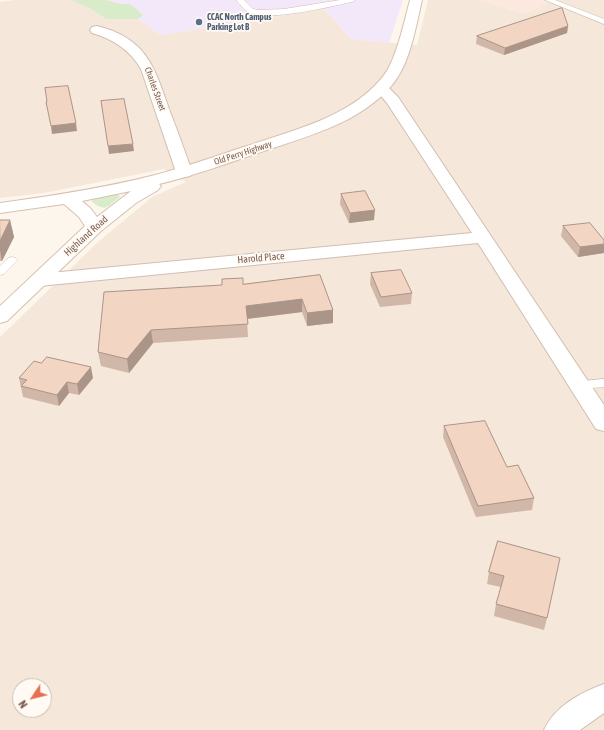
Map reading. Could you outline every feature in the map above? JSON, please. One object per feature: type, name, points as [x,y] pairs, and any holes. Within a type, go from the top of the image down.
[{"type":"street","name":"Old Perry Highway","points":[[0,208],[67,198],[147,182],[184,172],[302,133],[355,108],[377,92],[392,73],[404,44],[416,0]]},
{"type":"street","name":"Charles Street","points":[[98,30],[124,41],[140,56],[145,63],[184,172]]},
{"type":"street","points":[[377,92],[393,100],[484,237],[604,423]]},
{"type":"street","name":"Highland Road","points":[[2,311],[39,280],[95,227],[143,191],[184,172]]},
{"type":"street","points":[[67,198],[85,213],[95,227]]},
{"type":"street","name":"Harold Place","points":[[39,280],[484,237]]},
{"type":"street","points":[[560,730],[565,724],[588,706],[604,698]]},
{"type":"lane","points":[[240,0],[252,11],[262,13],[352,0]]},
{"type":"lane","points":[[549,0],[604,22]]},
{"type":"lane","points":[[0,272],[12,260]]},
{"type":"lane","points":[[579,385],[604,383]]},
{"type":"shaded area","points":[[15,0],[70,0],[91,9],[106,19],[138,19],[161,35],[324,9],[351,39],[417,45],[428,0],[480,0],[522,13],[557,0],[604,0],[604,730],[0,730],[0,337],[97,243],[152,197],[186,182],[164,169],[44,193],[0,198],[0,2]]},
{"type":"shaded area","name":"CCAC North Campus Parking Lot B","points":[[106,0],[403,0],[389,43],[351,39],[324,9],[161,35],[138,19],[143,15],[121,4]]},
{"type":"shaded area","points":[[480,0],[557,0],[522,13]]},
{"type":"green space","points":[[70,0],[106,0],[121,4],[130,4],[143,15],[138,19],[106,19],[91,9]]},
{"type":"green space","points":[[117,194],[120,197],[109,206],[103,208],[91,201],[95,199]]},
{"type":"building","points":[[562,8],[568,26],[505,48],[477,36]]},
{"type":"building","points":[[68,86],[76,123],[51,126],[45,88]]},
{"type":"building","points":[[124,99],[133,144],[108,146],[101,101]]},
{"type":"building","points":[[365,191],[375,210],[350,213],[341,194]]},
{"type":"building","points":[[0,220],[10,220],[0,241]]},
{"type":"building","points":[[590,223],[604,240],[604,244],[580,247],[563,226]]},
{"type":"building","points":[[401,270],[412,293],[381,297],[371,273]]},
{"type":"building","points":[[320,275],[333,310],[307,313],[302,299],[246,306],[248,324],[151,330],[127,359],[98,352],[104,292],[222,285],[222,279],[243,278],[243,284]]},
{"type":"building","points":[[47,357],[91,367],[77,384],[67,382],[57,395],[21,386],[27,380],[19,378],[34,361],[41,363]]},
{"type":"building","points":[[485,421],[507,467],[518,465],[534,498],[478,506],[444,426]]},
{"type":"building","points":[[498,541],[560,558],[547,618],[496,604],[504,576],[489,572]]},
{"type":"place","name":"CCAC North Campus Parking Lot B","points":[[199,22]]}]
